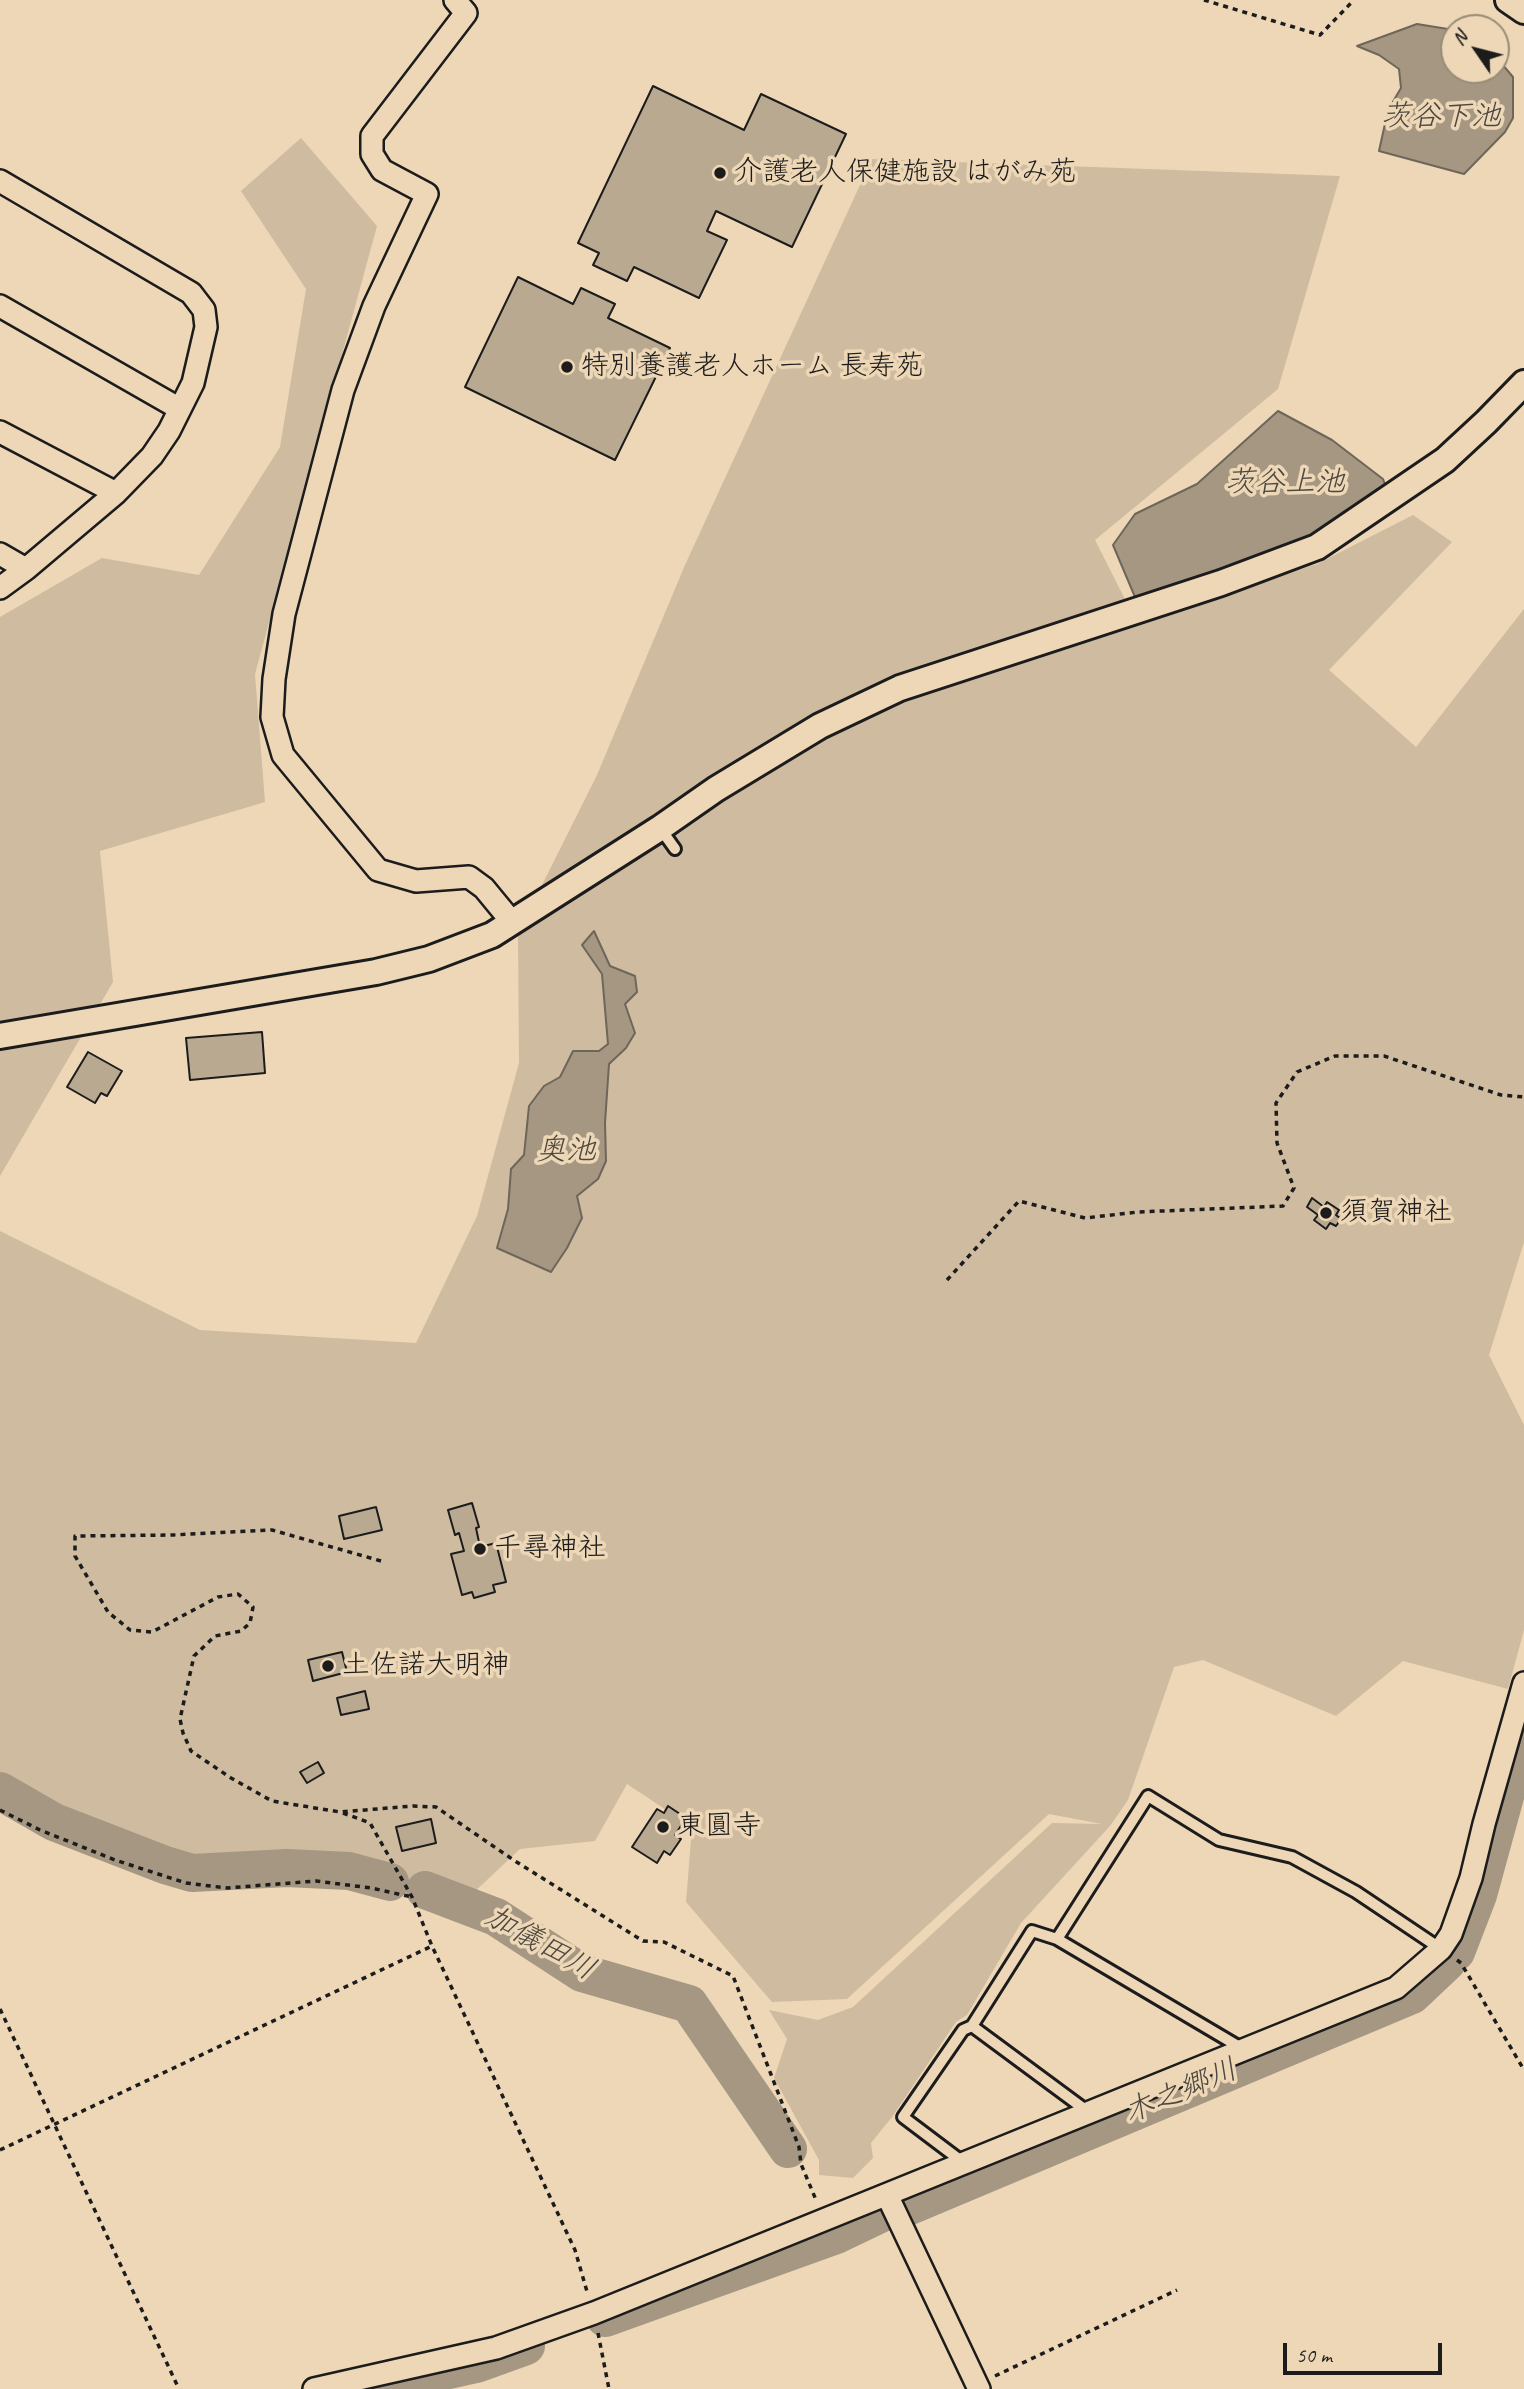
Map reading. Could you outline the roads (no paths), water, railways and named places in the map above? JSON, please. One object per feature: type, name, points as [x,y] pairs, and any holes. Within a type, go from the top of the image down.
[{"type":"street","points":[[455,0],[466,13],[372,136],[372,154],[382,170],[427,194],[374,306],[343,390],[284,614],[274,679],[272,717],[283,755],[378,870],[416,881],[469,877],[484,888],[512,922]]},
{"type":"street","points":[[1508,0],[1524,11]]},
{"type":"street","points":[[0,181],[191,293],[204,310],[206,327],[193,383],[169,431],[152,456],[116,493],[0,588]]},
{"type":"street","points":[[0,306],[180,409]]},
{"type":"street","points":[[0,1036],[376,972],[429,959],[492,935],[716,789],[820,726],[900,688],[1221,583],[1317,547],[1445,460],[1524,383]]},
{"type":"street","points":[[0,432],[116,493]]},
{"type":"street","points":[[0,554],[26,569]]},
{"type":"street","points":[[314,2389],[496,2348],[594,2313],[1396,1988],[1441,1948],[1451,1934],[1472,1878],[1484,1824],[1524,1683]]},
{"type":"street","points":[[887,2196],[978,2387]]},
{"type":"lane","points":[[660,828],[676,849]]},
{"type":"lane","points":[[1057,1939],[1148,1796],[1219,1840],[1292,1857],[1356,1892],[1441,1948]]},
{"type":"lane","points":[[964,2164],[902,2117],[963,2030],[972,2026],[1032,1931],[1057,1939],[1245,2050]]},
{"type":"lane","points":[[972,2026],[1091,2113]]},
{"type":"water","name":"茨谷下池","points":[[1417,24],[1440,28],[1440,84],[1510,84],[1510,73],[1513,77],[1513,118],[1505,132],[1464,174],[1379,151],[1388,110],[1401,88],[1399,69],[1379,55],[1357,46]]},
{"type":"water","name":"茨谷上池","points":[[1278,411],[1332,440],[1383,479],[1387,490],[1328,527],[1252,562],[1135,597],[1113,545],[1135,514],[1197,484]]},
{"type":"water","name":"奥池","points":[[594,931],[610,966],[635,976],[637,992],[625,1004],[635,1033],[626,1048],[609,1064],[605,1123],[606,1161],[598,1179],[577,1196],[582,1218],[551,1272],[497,1248],[508,1209],[511,1169],[524,1155],[529,1106],[544,1086],[560,1077],[573,1051],[599,1051],[608,1044],[602,974],[582,945]]},
{"type":"waterway","name":"木之郷川","points":[[1456,1952],[1478,1895],[1524,1727]]},
{"type":"waterway","name":"加儀田川","points":[[0,1791],[54,1822],[192,1873],[287,1868],[349,1871],[390,1882]]},
{"type":"waterway","name":"加儀田川","points":[[425,1890],[496,1917],[582,1973],[689,2004],[788,2149]]},
{"type":"waterway","name":"木之郷川","points":[[905,2208],[1412,1995],[1447,1962]]},
{"type":"waterway","name":"木之郷川","points":[[605,2318],[836,2235],[882,2213]]},
{"type":"waterway","name":"木之郷川","points":[[363,2389],[476,2364],[526,2346]]},
{"type":"place","name":"介護老人保健施設 はがみ苑","points":[[720,173]]},
{"type":"place","name":"特別養護老人ホーム 長寿苑","points":[[567,367]]},
{"type":"place","name":"須賀神社","points":[[1326,1213]]},
{"type":"place","name":"千尋神社","points":[[480,1549]]},
{"type":"place","name":"土佐諾大明神","points":[[328,1666]]},
{"type":"place","name":"東圓寺","points":[[663,1827]]}]
